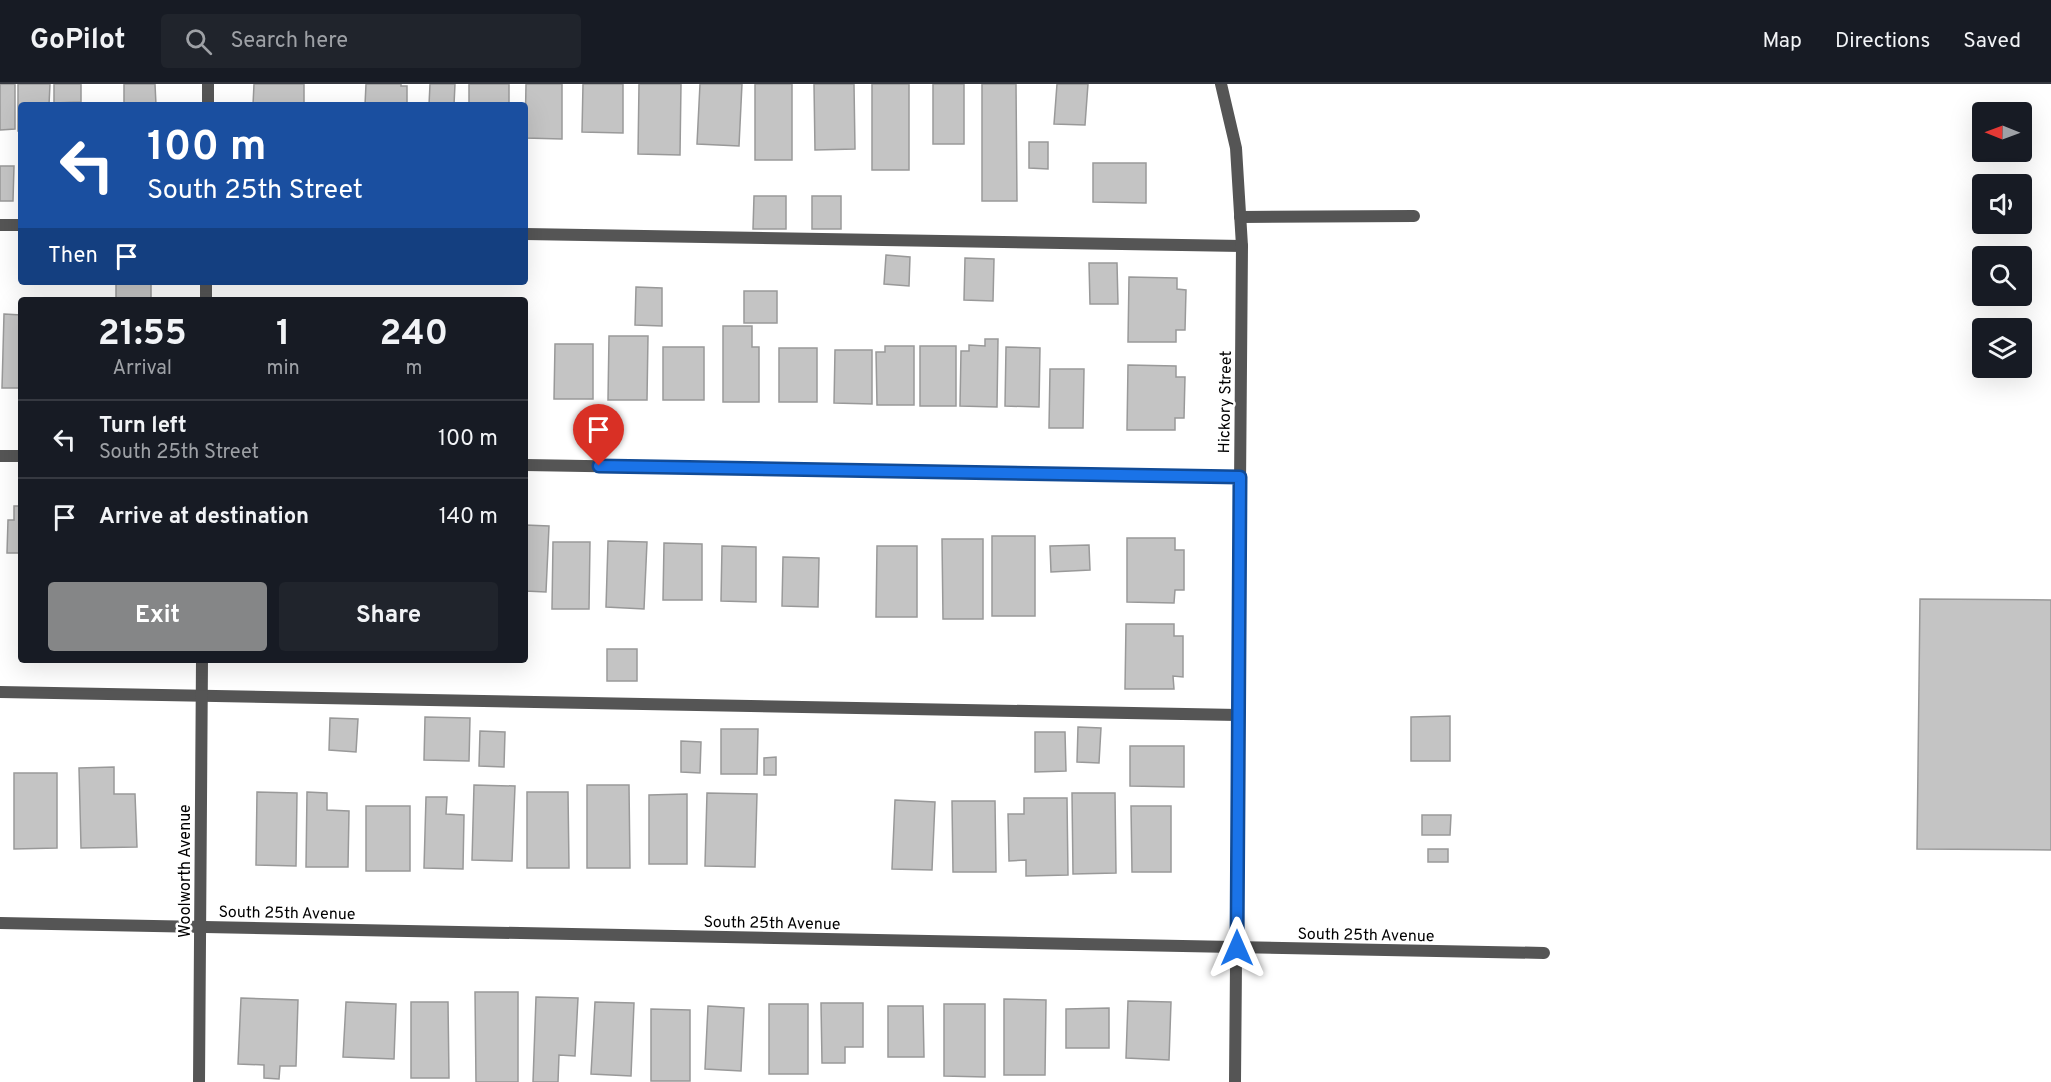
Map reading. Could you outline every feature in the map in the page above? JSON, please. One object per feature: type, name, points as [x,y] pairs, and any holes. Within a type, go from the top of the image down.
[{"type":"street","points":[[208,84],[208,102]]},
{"type":"street","name":"Hickory Street","points":[[1221,84],[1236,148],[1242,246],[1235,1082]]},
{"type":"street","points":[[1240,217],[1414,216]]},
{"type":"street","points":[[0,225],[18,225]]},
{"type":"street","points":[[528,234],[1242,246]]},
{"type":"street","points":[[0,456],[18,456]]},
{"type":"street","points":[[528,465],[1240,477]]},
{"type":"street","name":"Woolworth Avenue","points":[[199,1082],[202,663]]},
{"type":"street","points":[[0,692],[1238,716]]},
{"type":"street","name":"South 25th Avenue","points":[[0,923],[1544,953]]},
{"type":"building","points":[[0,84],[15,84],[15,129],[0,130]]},
{"type":"building","points":[[18,84],[50,84],[49,102],[18,102]]},
{"type":"building","points":[[54,84],[81,84],[81,102],[54,102]]},
{"type":"building","points":[[124,84],[155,84],[156,102],[124,102]]},
{"type":"building","points":[[254,84],[304,84],[304,102],[253,102]]},
{"type":"building","points":[[366,84],[407,86],[407,102],[365,102]]},
{"type":"building","points":[[430,84],[455,84],[454,102],[429,102]]},
{"type":"building","points":[[469,84],[509,84],[509,102],[469,102]]},
{"type":"building","points":[[526,84],[562,84],[562,139],[528,138],[528,102],[526,102]]},
{"type":"building","points":[[583,84],[623,84],[623,133],[582,132]]},
{"type":"building","points":[[639,84],[681,84],[680,155],[638,154]]},
{"type":"building","points":[[700,84],[742,84],[739,146],[697,144]]},
{"type":"building","points":[[755,84],[792,84],[792,160],[755,160]]},
{"type":"building","points":[[814,84],[854,84],[855,149],[815,150]]},
{"type":"building","points":[[872,84],[909,84],[909,170],[872,170]]},
{"type":"building","points":[[933,84],[964,84],[964,144],[933,144]]},
{"type":"building","points":[[982,84],[1016,84],[1017,201],[982,201]]},
{"type":"building","points":[[1057,84],[1088,84],[1085,125],[1054,124]]},
{"type":"building","points":[[1029,142],[1048,142],[1048,169],[1029,168]]},
{"type":"building","points":[[1093,163],[1146,163],[1146,203],[1093,202]]},
{"type":"building","points":[[0,166],[14,166],[13,201],[0,201]]},
{"type":"building","points":[[754,196],[786,196],[786,229],[753,229]]},
{"type":"building","points":[[812,196],[841,196],[841,229],[812,229]]},
{"type":"building","points":[[886,255],[910,257],[909,286],[884,284]]},
{"type":"building","points":[[965,258],[994,259],[993,301],[964,300]]},
{"type":"building","points":[[1089,263],[1117,263],[1118,304],[1090,304]]},
{"type":"building","points":[[1129,277],[1177,278],[1177,289],[1186,290],[1185,330],[1176,330],[1176,342],[1128,342]]},
{"type":"building","points":[[116,285],[151,285],[151,297],[116,297]]},
{"type":"building","points":[[636,287],[662,288],[662,326],[635,325]]},
{"type":"building","points":[[744,291],[777,291],[777,323],[744,323]]},
{"type":"building","points":[[4,314],[18,315],[18,388],[2,388]]},
{"type":"building","points":[[723,326],[752,326],[752,347],[759,347],[759,402],[723,402]]},
{"type":"building","points":[[609,336],[648,336],[647,400],[608,400]]},
{"type":"building","points":[[985,339],[998,339],[997,407],[960,406],[961,351],[969,351],[969,345],[985,346]]},
{"type":"building","points":[[555,344],[593,344],[593,399],[554,399]]},
{"type":"building","points":[[885,346],[914,346],[914,405],[877,405],[876,352],[885,352]]},
{"type":"building","points":[[920,346],[956,346],[956,406],[920,406]]},
{"type":"building","points":[[663,347],[704,347],[704,400],[663,400]]},
{"type":"building","points":[[1006,347],[1040,348],[1039,407],[1005,406]]},
{"type":"building","points":[[779,348],[817,348],[817,402],[779,402]]},
{"type":"building","points":[[835,350],[872,350],[872,404],[834,403]]},
{"type":"building","points":[[1128,365],[1176,366],[1176,377],[1185,377],[1184,418],[1175,418],[1175,430],[1127,430]]},
{"type":"building","points":[[1050,369],[1084,369],[1083,428],[1049,428]]},
{"type":"building","points":[[14,506],[18,506],[18,553],[7,553],[8,520],[14,520]]},
{"type":"building","points":[[528,525],[549,526],[546,592],[528,591]]},
{"type":"building","points":[[992,536],[1035,536],[1035,616],[992,616]]},
{"type":"building","points":[[1127,538],[1175,538],[1175,550],[1184,550],[1184,590],[1175,590],[1174,603],[1127,602]]},
{"type":"building","points":[[942,539],[983,539],[983,619],[943,619]]},
{"type":"building","points":[[608,541],[647,542],[644,609],[606,607]]},
{"type":"building","points":[[553,542],[590,542],[589,609],[552,609]]},
{"type":"building","points":[[664,543],[702,544],[702,600],[663,600]]},
{"type":"building","points":[[1089,545],[1090,570],[1051,572],[1050,546]]},
{"type":"building","points":[[722,546],[756,547],[756,602],[721,601]]},
{"type":"building","points":[[877,546],[917,546],[917,617],[876,617]]},
{"type":"building","points":[[783,557],[819,558],[818,607],[782,606]]},
{"type":"building","points":[[1920,599],[2051,600],[2051,850],[1917,849]]},
{"type":"building","points":[[1126,624],[1174,624],[1174,636],[1183,636],[1183,677],[1173,676],[1174,689],[1125,689]]},
{"type":"building","points":[[607,649],[637,649],[637,681],[607,681]]},
{"type":"building","points":[[1450,716],[1450,761],[1411,761],[1411,717]]},
{"type":"building","points":[[425,717],[470,718],[469,761],[424,760]]},
{"type":"building","points":[[330,718],[358,719],[356,752],[329,750]]},
{"type":"building","points":[[1078,727],[1101,728],[1099,763],[1077,762]]},
{"type":"building","points":[[721,729],[758,729],[757,774],[721,774]]},
{"type":"building","points":[[480,731],[505,732],[504,767],[479,766]]},
{"type":"building","points":[[1035,732],[1065,732],[1066,771],[1035,772]]},
{"type":"building","points":[[681,741],[701,742],[700,773],[681,772]]},
{"type":"building","points":[[1130,746],[1184,746],[1184,787],[1130,786]]},
{"type":"building","points":[[776,757],[776,775],[764,775],[764,758]]},
{"type":"building","points":[[114,767],[114,794],[135,794],[137,847],[81,848],[79,768]]},
{"type":"building","points":[[14,773],[57,773],[57,848],[14,849]]},
{"type":"building","points":[[474,785],[515,786],[512,861],[472,860]]},
{"type":"building","points":[[587,785],[629,785],[630,868],[587,868]]},
{"type":"building","points":[[257,792],[297,793],[296,866],[256,865]]},
{"type":"building","points":[[307,792],[327,793],[327,810],[349,811],[348,867],[306,867]]},
{"type":"building","points":[[527,792],[568,792],[569,868],[527,868]]},
{"type":"building","points":[[707,793],[757,794],[755,867],[705,866]]},
{"type":"building","points":[[1072,793],[1115,793],[1116,873],[1073,874]]},
{"type":"building","points":[[687,794],[687,864],[649,864],[649,795]]},
{"type":"building","points":[[426,797],[447,797],[446,814],[464,815],[463,869],[424,868]]},
{"type":"building","points":[[1024,798],[1067,798],[1068,875],[1026,876],[1026,860],[1009,861],[1008,814],[1024,814]]},
{"type":"building","points":[[895,800],[935,802],[932,870],[892,869]]},
{"type":"building","points":[[952,801],[995,801],[996,872],[953,872]]},
{"type":"building","points":[[366,806],[410,806],[410,871],[366,871]]},
{"type":"building","points":[[1131,806],[1171,806],[1171,872],[1132,872]]},
{"type":"building","points":[[1422,815],[1451,815],[1450,835],[1422,835]]},
{"type":"building","points":[[1428,849],[1448,849],[1448,862],[1428,862]]},
{"type":"building","points":[[475,992],[518,992],[518,1082],[476,1082]]},
{"type":"building","points":[[536,997],[578,998],[575,1056],[559,1055],[558,1082],[533,1082]]},
{"type":"building","points":[[241,998],[298,1000],[296,1066],[280,1066],[279,1079],[264,1078],[264,1065],[238,1064]]},
{"type":"building","points":[[1004,999],[1046,1000],[1045,1075],[1004,1075]]},
{"type":"building","points":[[1128,1001],[1171,1002],[1169,1060],[1126,1058]]},
{"type":"building","points":[[346,1002],[396,1004],[394,1059],[343,1057]]},
{"type":"building","points":[[411,1002],[448,1002],[449,1078],[411,1078]]},
{"type":"building","points":[[595,1002],[634,1003],[631,1076],[591,1074]]},
{"type":"building","points":[[821,1003],[863,1003],[863,1047],[845,1047],[845,1063],[822,1063]]},
{"type":"building","points":[[769,1004],[808,1004],[808,1074],[769,1074]]},
{"type":"building","points":[[944,1004],[985,1004],[985,1077],[944,1076]]},
{"type":"building","points":[[708,1006],[744,1008],[741,1071],[705,1069]]},
{"type":"building","points":[[888,1006],[923,1006],[924,1057],[888,1057]]},
{"type":"building","points":[[1109,1008],[1109,1048],[1066,1048],[1066,1009]]},
{"type":"building","points":[[651,1009],[690,1010],[690,1081],[651,1081]]},
{"type":"route","points":[[599,466],[1240,477],[1237,948]]}]
